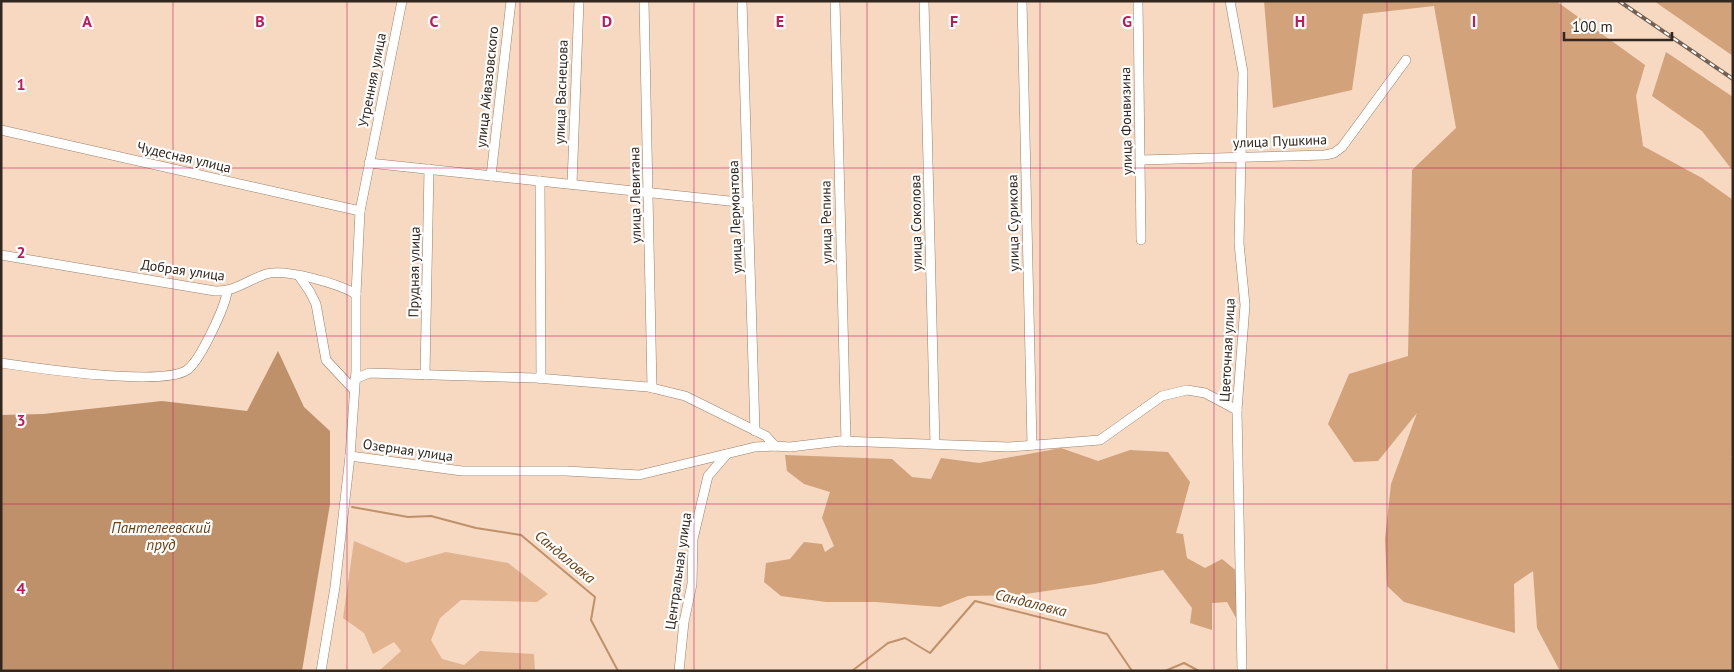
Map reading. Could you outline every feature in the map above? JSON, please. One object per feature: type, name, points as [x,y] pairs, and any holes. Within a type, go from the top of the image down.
[{"type":"street","name":"улица Айвазовского","points":[[491,176],[511,1]]},
{"type":"street","name":"улица Васнецова","points":[[572,184],[579,1]]},
{"type":"street","name":"улица Левитана","points":[[644,1],[652,388]]},
{"type":"street","name":"улица Лермонтова","points":[[742,1],[755,431]]},
{"type":"street","name":"улица Репина","points":[[835,1],[846,442]]},
{"type":"street","name":"улица Соколова","points":[[924,1],[935,444]]},
{"type":"street","name":"улица Сурикова","points":[[1022,1],[1032,445]]},
{"type":"street","name":"улица Фонвизина","points":[[1138,1],[1141,240]]},
{"type":"street","name":"Цветочная улица","points":[[1230,1],[1242,72],[1239,243],[1245,305],[1237,410],[1242,671]]},
{"type":"street","name":"Утренняя улица","points":[[320,671],[335,587],[350,456],[355,379],[356,294],[360,211],[402,2]]},
{"type":"street","name":"улица Пушкина","points":[[1140,160],[1334,153],[1342,147],[1406,60]]},
{"type":"street","name":"Чудесная улица","points":[[1,130],[360,211]]},
{"type":"street","points":[[370,163],[748,203]]},
{"type":"street","name":"Прудная улица","points":[[426,375],[429,169]]},
{"type":"street","points":[[540,181],[541,379]]},
{"type":"street","name":"Добрая улица","points":[[1,254],[226,292],[276,272],[346,288],[356,294]]},
{"type":"street","points":[[299,276],[316,304],[326,360],[354,390]]},
{"type":"street","points":[[1,363],[79,374],[168,377],[188,369],[210,334],[225,303],[226,292]]},
{"type":"street","points":[[355,379],[369,373],[541,379],[652,388],[685,396],[766,436],[775,446]]},
{"type":"street","name":"Озерная улица","points":[[350,456],[462,471],[566,471],[639,475],[728,454],[775,446],[790,447],[846,442],[1009,447],[1100,440],[1162,396],[1187,390],[1205,392],[1237,410]]},
{"type":"street","name":"Центральная улица","points":[[679,671],[684,622],[692,584],[693,539],[708,476],[728,454]]},
{"type":"shaded area","points":[[1264,1],[1556,1],[1645,65],[1636,96],[1643,146],[1702,178],[1733,200],[1733,454],[1731,457],[1733,458],[1733,671],[1560,671],[1537,628],[1533,571],[1514,584],[1515,633],[1404,602],[1387,586],[1385,539],[1391,484],[1417,413],[1378,461],[1354,462],[1328,424],[1349,374],[1408,356],[1412,170],[1456,128],[1434,6],[1363,14],[1352,90],[1273,108]]},
{"type":"shaded area","points":[[1654,1],[1733,1],[1733,56]]},
{"type":"shaded area","points":[[1666,52],[1733,97],[1733,171],[1702,131],[1652,96]]},
{"type":"shaded area","points":[[1061,448],[1098,461],[1130,450],[1168,452],[1190,482],[1176,533],[1183,534],[1187,558],[1205,568],[1222,559],[1239,573],[1236,618],[1227,602],[1212,603],[1212,630],[1190,623],[1192,608],[1163,570],[1095,584],[1018,595],[968,596],[940,607],[876,602],[826,602],[781,596],[764,582],[766,563],[790,559],[804,542],[822,544],[825,552],[834,546],[822,518],[830,492],[804,484],[787,471],[785,455],[892,459],[912,477],[931,479],[941,458],[979,463]]},
{"type":"shaded area","points":[[354,541],[406,563],[446,552],[508,563],[548,594],[537,602],[461,600],[440,618],[431,640],[442,659],[464,665],[480,651],[534,654],[535,671],[379,671],[401,651],[394,642],[373,654],[364,633],[343,618]]},
{"type":"water","name":"Пантелеевский пруд","points":[[278,351],[304,407],[330,431],[330,504],[302,671],[1,671],[1,415],[43,414],[162,401],[247,411]]},
{"type":"waterway","name":"Сандаловка","points":[[352,507],[408,517],[431,516],[476,528],[521,535],[595,597],[591,620],[618,671]]},
{"type":"waterway","name":"Сандаловка","points":[[852,671],[888,643],[905,638],[930,653],[975,601],[1107,634],[1132,671]]},
{"type":"waterway","name":"Сандаловка","points":[[1165,671],[1184,663],[1199,671]]},
{"type":"railway","points":[[1619,1],[1733,79]]}]
